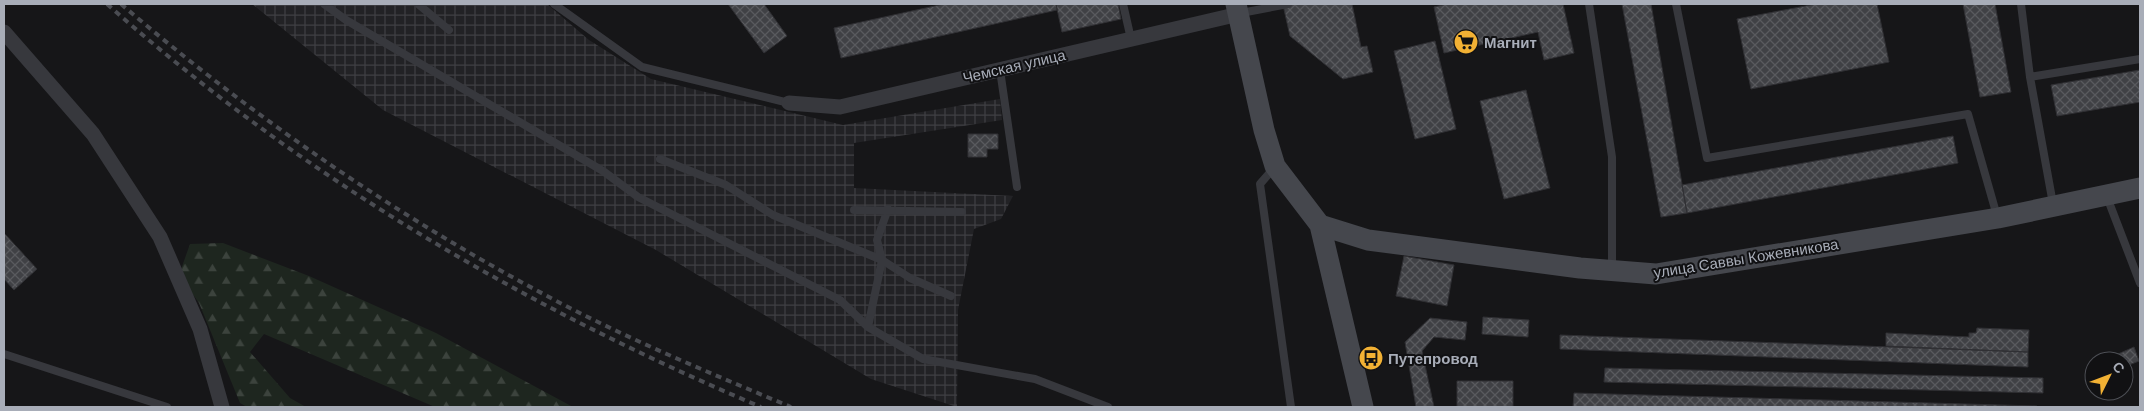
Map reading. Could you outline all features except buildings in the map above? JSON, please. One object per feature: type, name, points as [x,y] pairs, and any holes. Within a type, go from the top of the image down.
[{"type":"street","name":"Чемская улица","points":[[788,103],[840,107],[1131,39],[1237,9]]},
{"type":"street","points":[[1237,9],[1264,130],[1275,166],[1320,225],[1363,407]]},
{"type":"street","points":[[4,32],[93,134],[160,237],[200,329],[222,407]]},
{"type":"street","name":"улица Саввы Кожевникова","points":[[1320,225],[1368,240],[1612,271],[1656,274],[1998,218],[2107,197],[2140,188]]},
{"type":"lane","points":[[324,4],[346,20],[603,171],[638,197],[840,300],[868,327],[923,359],[1035,379],[1108,407]]},
{"type":"lane","points":[[418,4],[450,30]]},
{"type":"lane","points":[[554,4],[642,67],[788,103]]},
{"type":"lane","points":[[1123,4],[1131,39]]},
{"type":"lane","points":[[1237,9],[1288,4]]},
{"type":"lane","points":[[1589,4],[1612,157],[1612,271]]},
{"type":"lane","points":[[1676,4],[1707,158],[1968,114],[1998,218]]},
{"type":"lane","points":[[2021,4],[2030,77],[2054,207]]},
{"type":"lane","points":[[2030,77],[2140,59]]},
{"type":"lane","points":[[1000,70],[1017,187]]},
{"type":"lane","points":[[660,159],[726,185],[773,215],[882,260],[910,278],[951,296]]},
{"type":"lane","points":[[1275,166],[1260,184],[1291,407]]},
{"type":"lane","points":[[2107,197],[2140,283]]},
{"type":"lane","points":[[868,327],[882,260],[877,240],[888,209]]},
{"type":"lane","points":[[854,210],[888,209],[962,212]]},
{"type":"lane","points":[[4,354],[167,407]]},
{"type":"shaded area","points":[[252,4],[547,4],[589,40],[651,79],[843,125],[1000,99],[1002,120],[854,143],[854,188],[1013,196],[1001,219],[974,229],[958,310],[957,407],[871,379],[656,250],[383,110]]},
{"type":"green space","points":[[223,243],[309,276],[436,333],[573,407],[435,407],[264,334],[250,352],[290,398],[306,407],[247,407],[240,403],[199,303],[179,275],[190,244]]},
{"type":"railway","points":[[107,4],[181,67],[258,126],[337,181],[418,232],[500,281],[585,326],[672,368],[761,407]]},
{"type":"railway","points":[[121,4],[269,122],[374,194],[481,260],[598,322],[694,366],[791,407]]},
{"type":"place","name":"Магнит","points":[[1466,42]]},
{"type":"place","name":"Путепровод","points":[[1371,358]]}]
